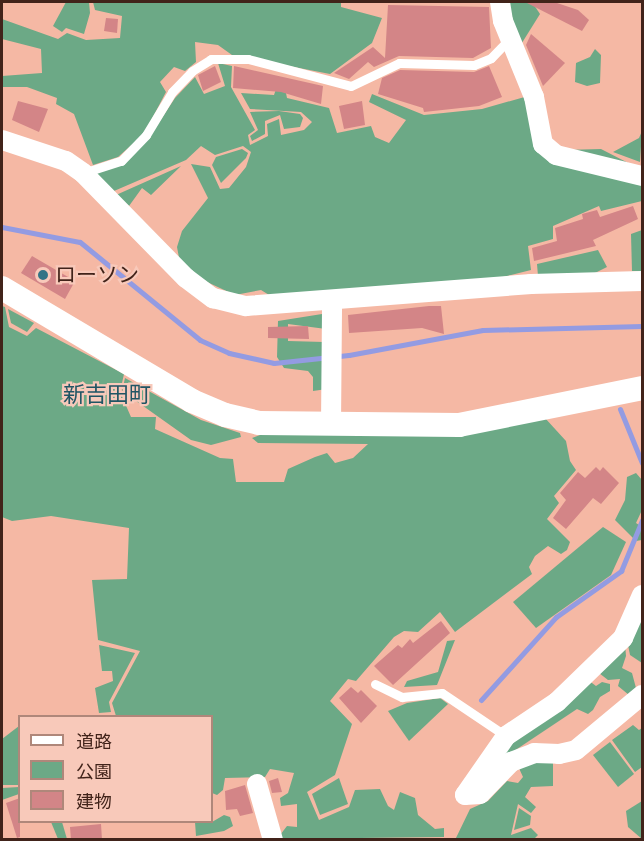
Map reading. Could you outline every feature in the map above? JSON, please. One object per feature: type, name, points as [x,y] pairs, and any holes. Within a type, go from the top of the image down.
[{"type":"street","points":[[500,2],[510,38],[534,97],[543,144],[556,155],[642,176]]},
{"type":"street","points":[[2,140],[66,161],[83,173],[186,278],[213,298],[246,306],[332,302],[531,284],[642,281]]},
{"type":"street","points":[[2,288],[192,400],[225,415],[259,423],[459,425],[642,388]]},
{"type":"street","points":[[331,425],[332,302]]},
{"type":"street","points":[[642,596],[623,638],[557,702],[506,736],[465,795],[480,794],[511,762],[526,756],[576,750],[642,695]]},
{"type":"street","points":[[257,784],[273,840]]},
{"type":"lane","points":[[83,173],[121,161],[146,135],[172,92],[192,70],[211,59],[248,60],[293,73],[318,75],[351,86],[399,63],[474,65],[491,58],[510,38]]},
{"type":"lane","points":[[375,684],[402,697],[442,693],[506,736]]},
{"type":"green space","points":[[66,2],[89,2],[90,13],[84,34],[66,28],[62,32],[53,26]]},
{"type":"green space","points":[[93,2],[341,2],[341,7],[382,18],[372,43],[330,74],[232,55],[218,45],[195,42],[196,62],[185,71],[174,67],[160,82],[166,92],[144,134],[118,157],[93,165],[74,114],[56,104],[57,98],[27,87],[2,87],[2,76],[42,73],[41,49],[2,39],[2,19],[58,39],[67,33],[86,40],[120,38],[122,16],[95,10]]},
{"type":"green space","points":[[506,2],[532,2],[540,14],[520,46]]},
{"type":"green space","points":[[595,49],[601,55],[600,83],[587,86],[575,82],[576,63],[590,57]]},
{"type":"green space","points":[[218,63],[232,66],[231,87],[255,130],[248,135],[250,145],[268,136],[267,124],[279,119],[281,135],[304,130],[312,122],[301,112],[250,109],[241,93],[274,95],[277,86],[285,88],[287,98],[329,108],[337,133],[371,126],[375,137],[389,143],[406,120],[369,102],[372,94],[424,115],[482,109],[528,96],[533,128],[564,150],[601,149],[640,169],[642,201],[601,211],[599,206],[553,226],[553,239],[528,246],[531,270],[495,279],[274,298],[261,290],[235,295],[207,282],[180,263],[177,247],[182,231],[208,198],[191,164],[210,167],[220,189],[229,188],[246,167],[251,152],[243,146],[215,155],[201,146],[186,160],[114,191],[100,181],[97,173],[150,136],[175,98],[195,77],[204,94],[225,86]]},
{"type":"green space","points":[[279,111],[300,114],[303,118],[300,127],[284,129],[280,115],[265,121],[265,134],[252,141],[250,136],[258,130],[250,112]]},
{"type":"green space","points":[[642,131],[640,162],[613,152],[639,138]]},
{"type":"green space","points":[[242,149],[248,153],[246,158],[221,183],[212,165],[216,157]]},
{"type":"green space","points":[[181,166],[151,195],[142,188],[129,206],[116,195]]},
{"type":"green space","points":[[642,230],[642,271],[632,271],[631,234]]},
{"type":"green space","points":[[598,250],[607,267],[591,275],[538,276],[537,264]]},
{"type":"green space","points":[[2,306],[5,307],[9,327],[27,336],[36,328],[124,374],[120,392],[131,417],[156,417],[155,429],[220,458],[233,459],[236,482],[284,482],[288,469],[327,453],[335,463],[353,458],[368,444],[258,443],[252,438],[268,432],[545,418],[566,441],[570,461],[576,470],[554,496],[559,503],[547,519],[570,542],[567,550],[561,554],[548,546],[535,556],[529,567],[532,574],[455,632],[440,612],[418,632],[404,631],[394,637],[356,681],[348,679],[330,701],[352,724],[335,775],[307,792],[319,820],[349,807],[355,790],[380,789],[388,806],[394,810],[400,792],[415,798],[418,815],[435,829],[444,828],[444,837],[277,839],[287,826],[297,827],[297,804],[281,806],[280,798],[288,793],[294,773],[270,769],[265,777],[225,778],[223,790],[217,795],[213,793],[213,715],[116,715],[112,703],[140,651],[98,640],[92,580],[127,579],[129,528],[51,516],[12,521],[2,517]]},
{"type":"green space","points":[[8,309],[34,323],[27,332],[11,323]]},
{"type":"green space","points":[[322,314],[326,329],[288,324],[288,341],[324,342],[327,389],[313,391],[313,377],[308,371],[284,368],[277,357],[278,321]]},
{"type":"green space","points":[[125,378],[201,420],[240,433],[241,437],[211,445],[191,440],[122,391]]},
{"type":"green space","points":[[636,473],[642,480],[642,510],[636,523],[642,527],[642,540],[636,541],[615,520],[625,500],[627,477]]},
{"type":"green space","points":[[603,527],[626,542],[611,575],[536,628],[513,602]]},
{"type":"green space","points":[[642,610],[642,663],[630,655],[628,645]]},
{"type":"green space","points":[[455,640],[437,685],[404,687],[407,681],[438,672],[447,641]]},
{"type":"green space","points":[[625,644],[626,656],[622,668],[632,673],[636,688],[629,695],[618,686],[620,679],[608,680],[599,673]]},
{"type":"green space","points":[[99,645],[135,653],[109,702],[111,712],[99,713],[95,688],[113,681],[112,671],[102,671]]},
{"type":"green space","points":[[588,680],[596,686],[602,682],[610,684],[610,691],[600,697],[593,710],[588,714],[577,709],[505,757],[501,751]]},
{"type":"green space","points":[[440,698],[448,704],[409,741],[388,711],[407,703]]},
{"type":"green space","points":[[633,725],[639,730],[642,728],[642,767],[635,772],[612,740]]},
{"type":"green space","points":[[18,727],[18,785],[2,785],[2,739]]},
{"type":"green space","points":[[610,742],[634,774],[618,787],[593,755]]},
{"type":"green space","points":[[533,758],[553,761],[553,786],[531,787],[525,797],[536,807],[531,813],[518,804],[511,835],[531,828],[538,835],[533,840],[455,840],[470,809],[488,801],[507,781],[518,783],[523,777],[518,766]]},
{"type":"green space","points":[[339,778],[348,804],[320,815],[312,794]]},
{"type":"green space","points":[[18,787],[18,794],[2,800],[2,788]]},
{"type":"green space","points":[[642,801],[642,839],[628,827],[626,811]]},
{"type":"green space","points":[[519,808],[531,816],[530,825],[514,830]]},
{"type":"green space","points":[[224,815],[230,817],[233,826],[224,831],[196,836],[195,823],[213,821]]},
{"type":"green space","points":[[51,823],[62,823],[67,839],[58,839]]},
{"type":"building","points":[[525,2],[554,2],[578,10],[589,20],[582,31]]},
{"type":"building","points":[[388,5],[489,7],[491,48],[473,58],[399,56],[374,67],[368,62],[349,79],[334,73],[373,47],[385,58]]},
{"type":"building","points":[[106,18],[118,19],[117,33],[104,31]]},
{"type":"building","points":[[531,34],[565,63],[543,86],[526,45]]},
{"type":"building","points":[[215,66],[221,82],[203,91],[198,75]]},
{"type":"building","points":[[234,66],[323,86],[321,104],[281,92],[233,88]]},
{"type":"building","points":[[489,66],[502,97],[479,106],[424,112],[423,108],[378,94],[382,78],[400,70],[474,72]]},
{"type":"building","points":[[18,101],[48,109],[39,132],[12,120]]},
{"type":"building","points":[[362,101],[365,125],[344,129],[339,106]]},
{"type":"building","points":[[633,206],[638,219],[593,240],[596,246],[534,261],[532,248],[557,241],[555,228],[583,219],[582,214],[597,210],[600,217]]},
{"type":"building","points":[[32,256],[75,281],[65,299],[21,273]]},
{"type":"building","points":[[441,306],[444,334],[422,328],[349,333],[348,315]]},
{"type":"building","points":[[308,326],[309,339],[268,338],[268,327]]},
{"type":"building","points":[[596,467],[600,471],[603,467],[619,483],[601,504],[593,498],[566,529],[553,518],[566,500],[560,493],[578,472],[585,478]]},
{"type":"building","points":[[441,621],[450,633],[393,685],[374,666],[398,645],[402,648],[410,639],[413,643]]},
{"type":"building","points":[[351,687],[358,693],[361,690],[377,706],[361,723],[339,698]]},
{"type":"building","points":[[278,778],[282,792],[272,793],[269,781]]},
{"type":"building","points":[[245,785],[253,813],[240,816],[237,809],[226,810],[225,791]]},
{"type":"building","points":[[18,799],[20,837],[17,838],[6,803]]},
{"type":"building","points":[[101,824],[102,840],[71,840],[70,827]]},
{"type":"waterway","points":[[2,227],[80,242],[200,340],[229,353],[274,363],[349,355],[483,330],[642,326]]},
{"type":"waterway","points":[[620,409],[642,463]]},
{"type":"waterway","points":[[481,700],[556,617],[621,571],[642,520]]},
{"type":"place","name":"ローソン","points":[[43,275]]},
{"type":"district","name":"新吉田町","points":[[107,395]]}]
